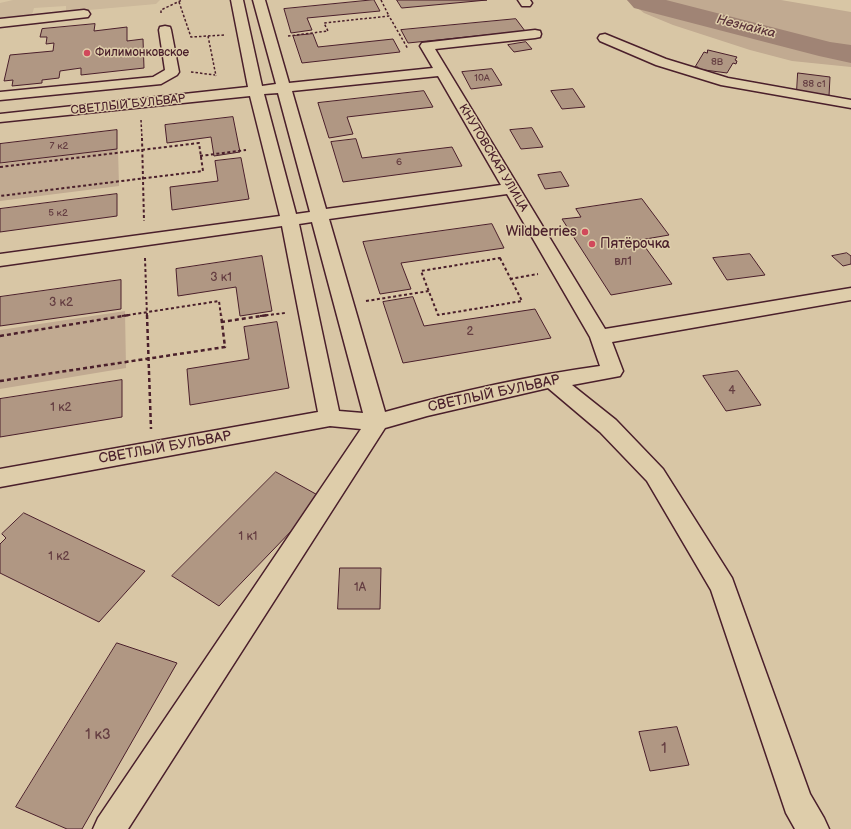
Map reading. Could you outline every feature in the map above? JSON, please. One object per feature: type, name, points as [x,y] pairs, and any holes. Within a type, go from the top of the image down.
[{"type":"street","points":[[237,0],[256,91],[289,219],[330,418]]},
{"type":"street","points":[[109,829],[377,422],[259,0]]},
{"type":"street","points":[[0,23],[84,14]]},
{"type":"street","points":[[0,96],[156,81],[172,72],[165,30]]},
{"type":"street","name":"КНУТОВСКАЯ УЛИЦА","points":[[534,34],[427,46],[510,189],[600,337],[613,371]]},
{"type":"street","points":[[605,38],[661,62],[726,82],[851,104]]},
{"type":"street","name":"СВЕТЛЫЙ БУЛЬВАР","points":[[0,118],[441,71]]},
{"type":"street","points":[[68,111],[75,89]]},
{"type":"street","points":[[0,260],[510,189]]},
{"type":"street","points":[[600,337],[851,294]]},
{"type":"street","name":"СВЕТЛЫЙ БУЛЬВАР","points":[[0,478],[330,418],[377,422],[427,408],[552,380],[613,371]]},
{"type":"street","points":[[552,380],[608,426],[654,475],[723,586],[797,802],[813,829]]},
{"type":"path","points":[[161,10],[182,0]]},
{"type":"path","points":[[382,0],[389,16],[409,50]]},
{"type":"path","points":[[270,38],[328,31],[324,23],[389,16]]},
{"type":"path","points":[[208,36],[227,34]]},
{"type":"path","points":[[140,104],[152,450]]},
{"type":"path","points":[[0,167],[199,143],[203,171],[0,196]]},
{"type":"path","points":[[200,156],[246,150]]},
{"type":"path","points":[[500,258],[522,301],[438,315],[429,291],[421,271],[500,258]]},
{"type":"path","points":[[510,279],[537,275]]},
{"type":"path","points":[[367,301],[429,291]]},
{"type":"path","points":[[0,336],[219,301],[225,347],[0,381]]},
{"type":"path","points":[[221,322],[286,313]]},
{"type":"shaded area","points":[[13,0],[160,0],[156,4],[66,12],[66,6],[34,8],[32,15],[0,18],[0,3]]},
{"type":"shaded area","points":[[627,0],[781,0],[851,12],[851,67],[792,61],[750,50],[673,25],[644,13]]},
{"type":"shaded area","points":[[118,149],[119,186],[0,201],[0,164]]},
{"type":"shaded area","points":[[125,311],[126,368],[0,389],[0,330]]},
{"type":"building","points":[[374,0],[380,11],[307,18],[312,30],[291,33],[284,9]]},
{"type":"building","points":[[397,0],[487,0],[402,8]]},
{"type":"building","points":[[516,19],[525,31],[408,43],[401,30]]},
{"type":"building","name":"Филимонковское","points":[[95,24],[94,31],[127,27],[127,41],[143,39],[144,68],[81,75],[81,68],[60,71],[59,78],[42,80],[42,83],[12,86],[13,80],[4,81],[10,55],[53,51],[54,43],[46,44],[47,37],[40,37],[42,29]]},
{"type":"building","points":[[313,34],[318,47],[393,39],[400,52],[302,63],[293,36]]},
{"type":"building","points":[[526,42],[532,49],[514,52],[508,45]]},
{"type":"building","points":[[708,50],[737,57],[735,60],[737,61],[736,64],[733,63],[727,73],[697,69],[698,67],[695,67],[704,52],[707,53]]},
{"type":"building","points":[[492,69],[502,85],[471,89],[462,72]]},
{"type":"building","points":[[798,73],[830,77],[829,96],[797,91]]},
{"type":"building","points":[[573,89],[585,107],[562,109],[551,91]]},
{"type":"building","points":[[424,91],[433,107],[347,117],[353,134],[329,138],[318,103]]},
{"type":"building","points":[[233,117],[240,152],[214,156],[211,137],[167,143],[165,125]]},
{"type":"building","points":[[532,128],[543,147],[521,149],[510,130]]},
{"type":"building","points":[[117,130],[117,149],[0,163],[0,144]]},
{"type":"building","points":[[356,139],[362,158],[452,147],[462,166],[343,182],[331,142]]},
{"type":"building","points":[[241,158],[249,199],[172,210],[170,187],[218,181],[215,161]]},
{"type":"building","points":[[561,172],[569,186],[545,189],[538,175]]},
{"type":"building","points":[[117,194],[117,216],[0,232],[0,209]]},
{"type":"building","points":[[642,199],[669,235],[640,240],[672,284],[611,295],[562,219],[581,217],[576,209]]},
{"type":"building","points":[[492,224],[504,248],[401,263],[411,289],[380,294],[363,242]]},
{"type":"building","points":[[847,253],[851,256],[851,264],[843,266],[832,256]]},
{"type":"building","points":[[750,254],[765,275],[727,280],[713,258]]},
{"type":"building","points":[[262,256],[272,311],[240,316],[236,287],[178,296],[176,269]]},
{"type":"building","points":[[121,280],[121,309],[0,326],[0,297]]},
{"type":"building","points":[[413,297],[424,326],[535,309],[551,338],[403,363],[383,302]]},
{"type":"building","points":[[277,322],[289,388],[190,405],[187,369],[249,359],[244,327]]},
{"type":"building","points":[[738,371],[761,405],[726,411],[703,376]]},
{"type":"building","points":[[122,380],[122,417],[0,437],[0,399]]},
{"type":"building","points":[[276,472],[323,498],[219,606],[172,576]]},
{"type":"building","points":[[24,513],[145,571],[99,622],[0,573],[0,544],[6,538],[2,534]]},
{"type":"building","points":[[340,568],[381,568],[380,609],[338,609]]},
{"type":"building","points":[[117,643],[177,663],[82,829],[67,829],[16,807]]},
{"type":"building","points":[[677,727],[689,765],[650,771],[639,732]]},
{"type":"waterway","name":"Незнайка","points":[[640,0],[829,50],[851,54]]},
{"type":"place","name":"Филимонковское","points":[[87,53]]},
{"type":"place","name":"Wildberries","points":[[585,232]]},
{"type":"place","name":"Пятёрочка","points":[[592,244]]}]
